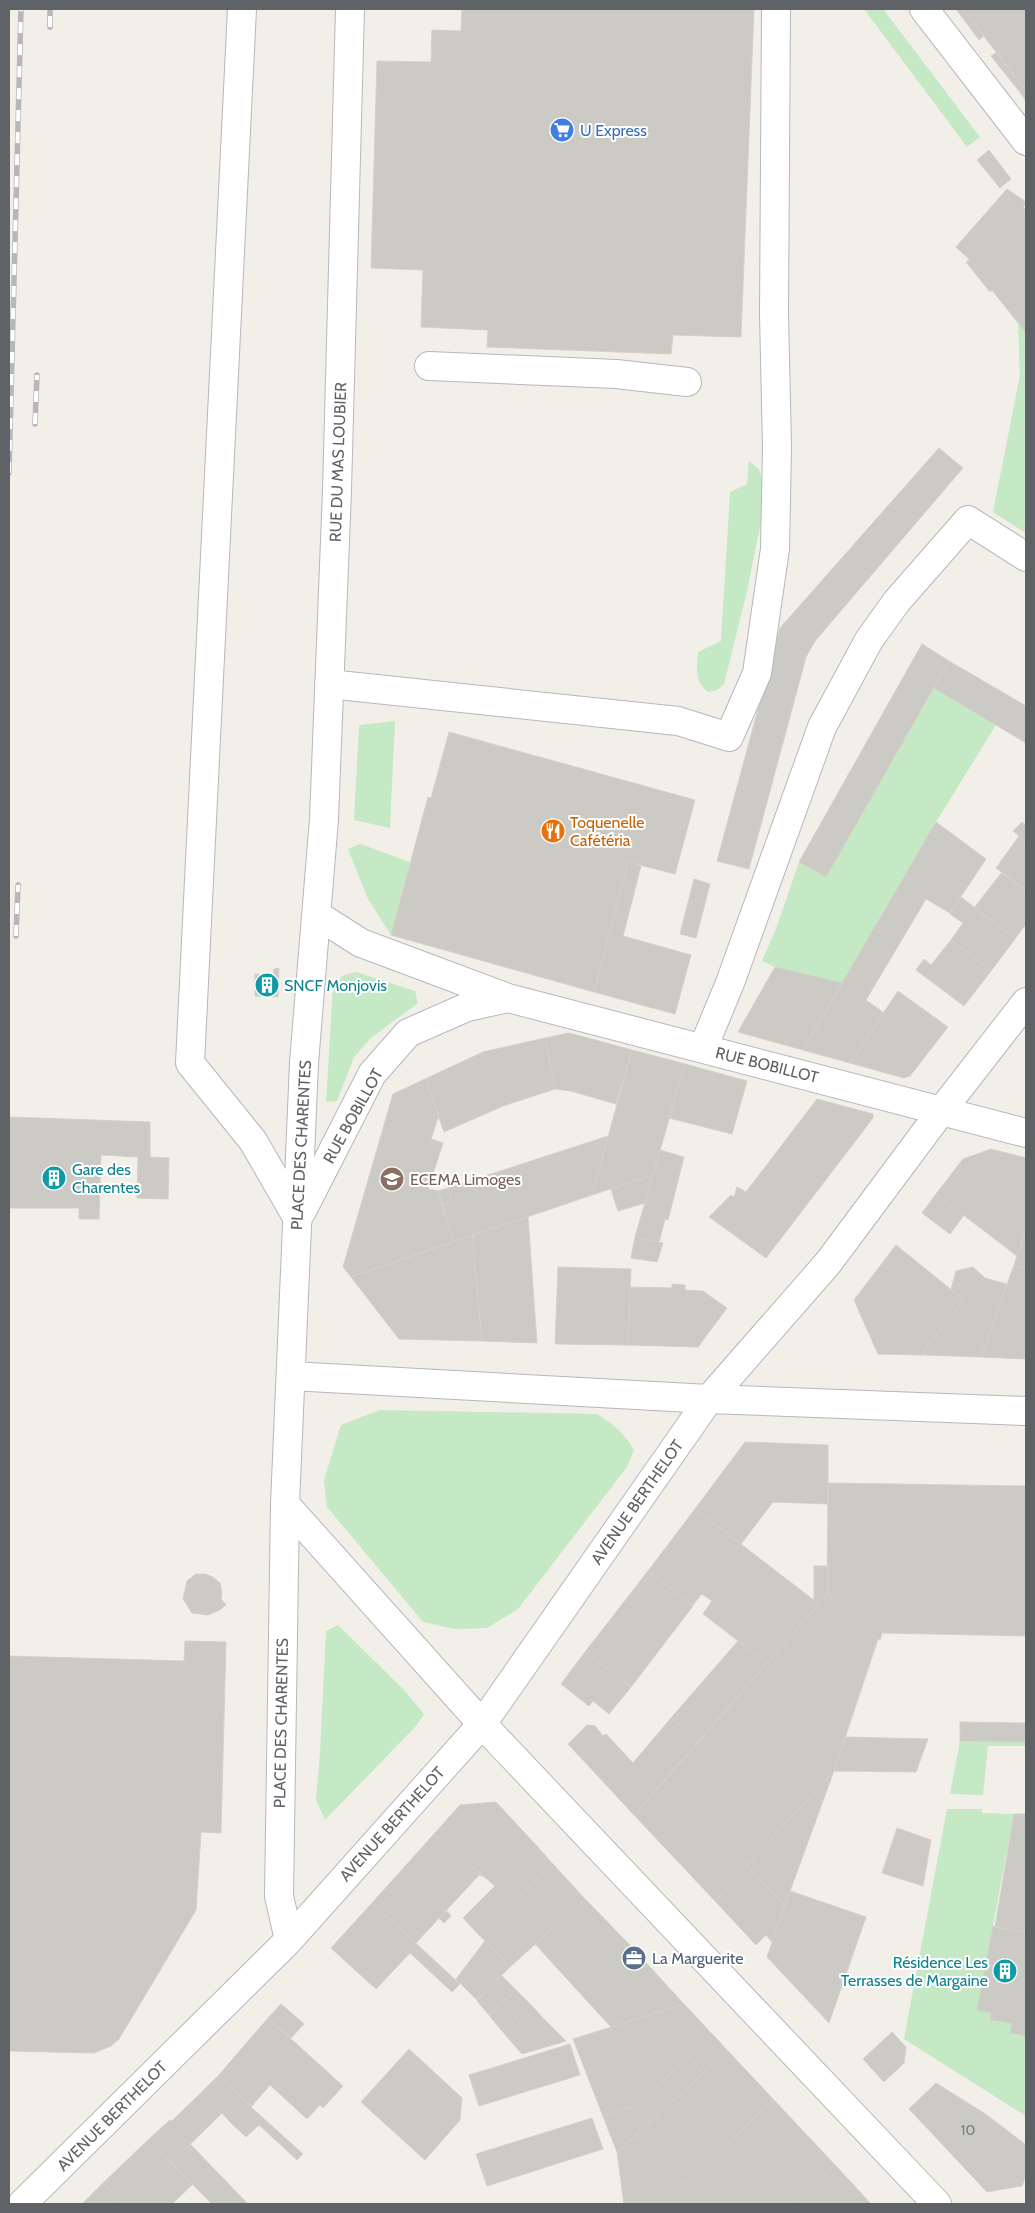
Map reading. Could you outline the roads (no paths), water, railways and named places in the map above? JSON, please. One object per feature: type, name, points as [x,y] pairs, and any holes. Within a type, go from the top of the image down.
[{"type":"street","points":[[242,9],[190,1063],[253,1141],[298,1218]]},
{"type":"street","name":"RUE DU MAS LOUBIER","points":[[317,915],[338,470],[350,9]]},
{"type":"street","points":[[329,684],[678,721],[729,737],[757,673],[774,549],[777,447],[774,314],[776,9]]},
{"type":"street","points":[[924,9],[1026,141]]},
{"type":"street","points":[[429,366],[616,374],[686,382]]},
{"type":"street","points":[[703,1048],[730,983],[822,727],[868,640],[897,601],[968,520],[1026,556]]},
{"type":"street","name":"PLACE DES CHARENTES","points":[[289,1940],[279,1896],[285,1504],[304,1063],[317,915]]},
{"type":"street","name":"RUE BOBILLOT","points":[[317,915],[361,943],[508,998],[1026,1133]]},
{"type":"street","name":"RUE BOBILLOT","points":[[298,1218],[372,1074],[408,1033],[468,1007],[508,998]]},
{"type":"street","name":"AVENUE BERTHELOT","points":[[22,2204],[289,1940],[482,1724],[709,1399],[828,1263],[942,1110],[1026,1002]]},
{"type":"street","points":[[291,1376],[709,1399],[1026,1411]]},
{"type":"street","points":[[285,1504],[482,1724],[937,2204]]},
{"type":"railway","points":[[9,473],[21,9]]},
{"type":"railway","points":[[50,9],[50,27]]},
{"type":"railway","points":[[35,424],[37,375]]},
{"type":"railway","points":[[16,936],[18,885]]},
{"type":"place","name":"U Express","points":[[562,130]]},
{"type":"place","name":"Toquenelle Cafétéria","points":[[553,831]]},
{"type":"place","name":"SNCF Monjovis","points":[[267,985]]},
{"type":"place","name":"Gare des Charentes","points":[[54,1178]]},
{"type":"place","name":"ECEMA Limoges","points":[[392,1179]]},
{"type":"place","name":"La Marguerite","points":[[634,1958]]},
{"type":"place","name":"Résidence Les Terrasses de Margaine","points":[[1005,1971]]}]
